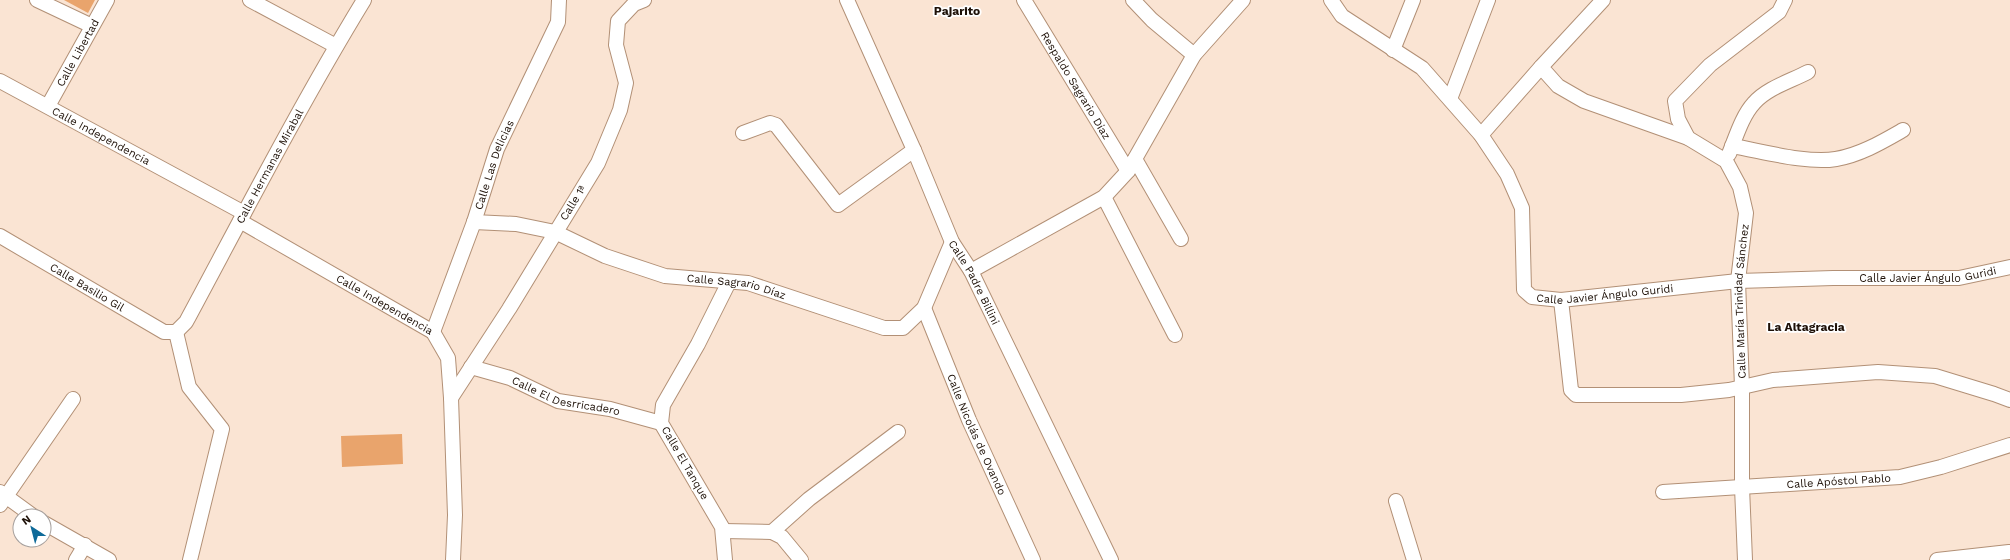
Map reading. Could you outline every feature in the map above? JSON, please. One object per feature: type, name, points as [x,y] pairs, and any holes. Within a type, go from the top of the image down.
[{"type":"street","points":[[37,0],[92,26]]},
{"type":"street","name":"Calle Libertad","points":[[48,106],[107,0]]},
{"type":"street","points":[[250,0],[336,46]]},
{"type":"street","name":"Calle Hermanas Mirabal","points":[[176,332],[186,322],[336,46],[364,0]]},
{"type":"street","name":"Calle Las Delicias","points":[[432,332],[474,222],[497,149],[558,22],[559,0]]},
{"type":"street","name":"Calle 1ª","points":[[451,398],[509,310],[598,163],[620,110],[626,83],[616,45],[618,21],[634,4],[644,0]]},
{"type":"street","name":"Calle Padre Billini","points":[[847,0],[914,150],[952,242],[971,271],[1111,560]]},
{"type":"street","name":"Respaldo Sagrario Díaz","points":[[1024,0],[1128,171]]},
{"type":"street","points":[[1133,0],[1152,20],[1194,56]]},
{"type":"street","points":[[971,271],[1104,197],[1128,171],[1194,56],[1244,0]]},
{"type":"street","name":"Calle Javier Ángulo Guridi","points":[[1331,0],[1342,16],[1422,68],[1481,135],[1507,174],[1522,208],[1524,290],[1532,297],[1562,300],[1738,281],[1833,278],[1959,278],[2010,267]]},
{"type":"street","points":[[1393,50],[1413,0]]},
{"type":"street","points":[[1450,99],[1488,0]]},
{"type":"street","points":[[1481,135],[1603,0]]},
{"type":"street","points":[[1688,138],[1678,119],[1675,100],[1710,65],[1779,12],[1785,0]]},
{"type":"street","points":[[1541,67],[1558,86],[1584,101],[1688,138],[1726,161],[1743,120],[1753,103],[1774,89],[1808,72]]},
{"type":"street","name":"Calle Independencia","points":[[0,81],[48,106],[242,217],[432,332],[448,358],[451,398],[455,515],[453,560]]},
{"type":"street","points":[[743,133],[770,123],[776,124],[838,205],[914,150]]},
{"type":"street","points":[[1732,146],[1814,160],[1835,159],[1868,150],[1903,130]]},
{"type":"street","points":[[1135,159],[1181,239]]},
{"type":"street","name":"Calle María Trinidad Sánchez","points":[[1726,161],[1740,187],[1746,213],[1738,281],[1742,387],[1742,487],[1745,560]]},
{"type":"street","points":[[1104,197],[1176,335]]},
{"type":"street","name":"Calle Sagrario Díaz","points":[[474,222],[516,224],[556,232],[605,256],[664,276],[748,283],[884,328],[903,328],[924,308],[952,242]]},
{"type":"street","name":"Calle Basilio Gil","points":[[0,236],[164,332],[176,332]]},
{"type":"street","name":"Calle El Tanque","points":[[725,560],[722,527],[661,423],[663,406],[674,384],[698,344],[729,282]]},
{"type":"street","points":[[1562,300],[1571,390],[1576,395],[1681,395],[1742,387],[1773,380],[1878,372],[1935,376],[2010,400]]},
{"type":"street","name":"Calle Nicolás de Ovando","points":[[924,308],[969,420],[1033,560]]},
{"type":"street","points":[[176,332],[189,387],[222,429],[190,560]]},
{"type":"street","name":"Calle El Desrricadero","points":[[472,367],[510,378],[558,401],[610,409],[661,423]]},
{"type":"street","points":[[19,508],[2,498],[73,399]]},
{"type":"street","points":[[772,532],[809,499],[898,432]]},
{"type":"street","name":"Calle Apóstol Pablo","points":[[1663,492],[1900,477],[1941,467],[2010,445]]},
{"type":"street","points":[[1396,502],[1414,560]]},
{"type":"street","points":[[52,527],[109,560]]},
{"type":"street","points":[[723,531],[772,532],[782,537],[801,560]]},
{"type":"street","points":[[76,560],[85,545]]},
{"type":"street","points":[[1937,560],[2009,552]]},
{"type":"shaded area","points":[[64,0],[95,0],[88,13]]},
{"type":"shaded area","points":[[402,434],[403,464],[342,467],[341,436]]},
{"type":"district","name":"Pajarito","points":[[957,11]]},
{"type":"district","name":"La Altagracia","points":[[1806,327]]}]
